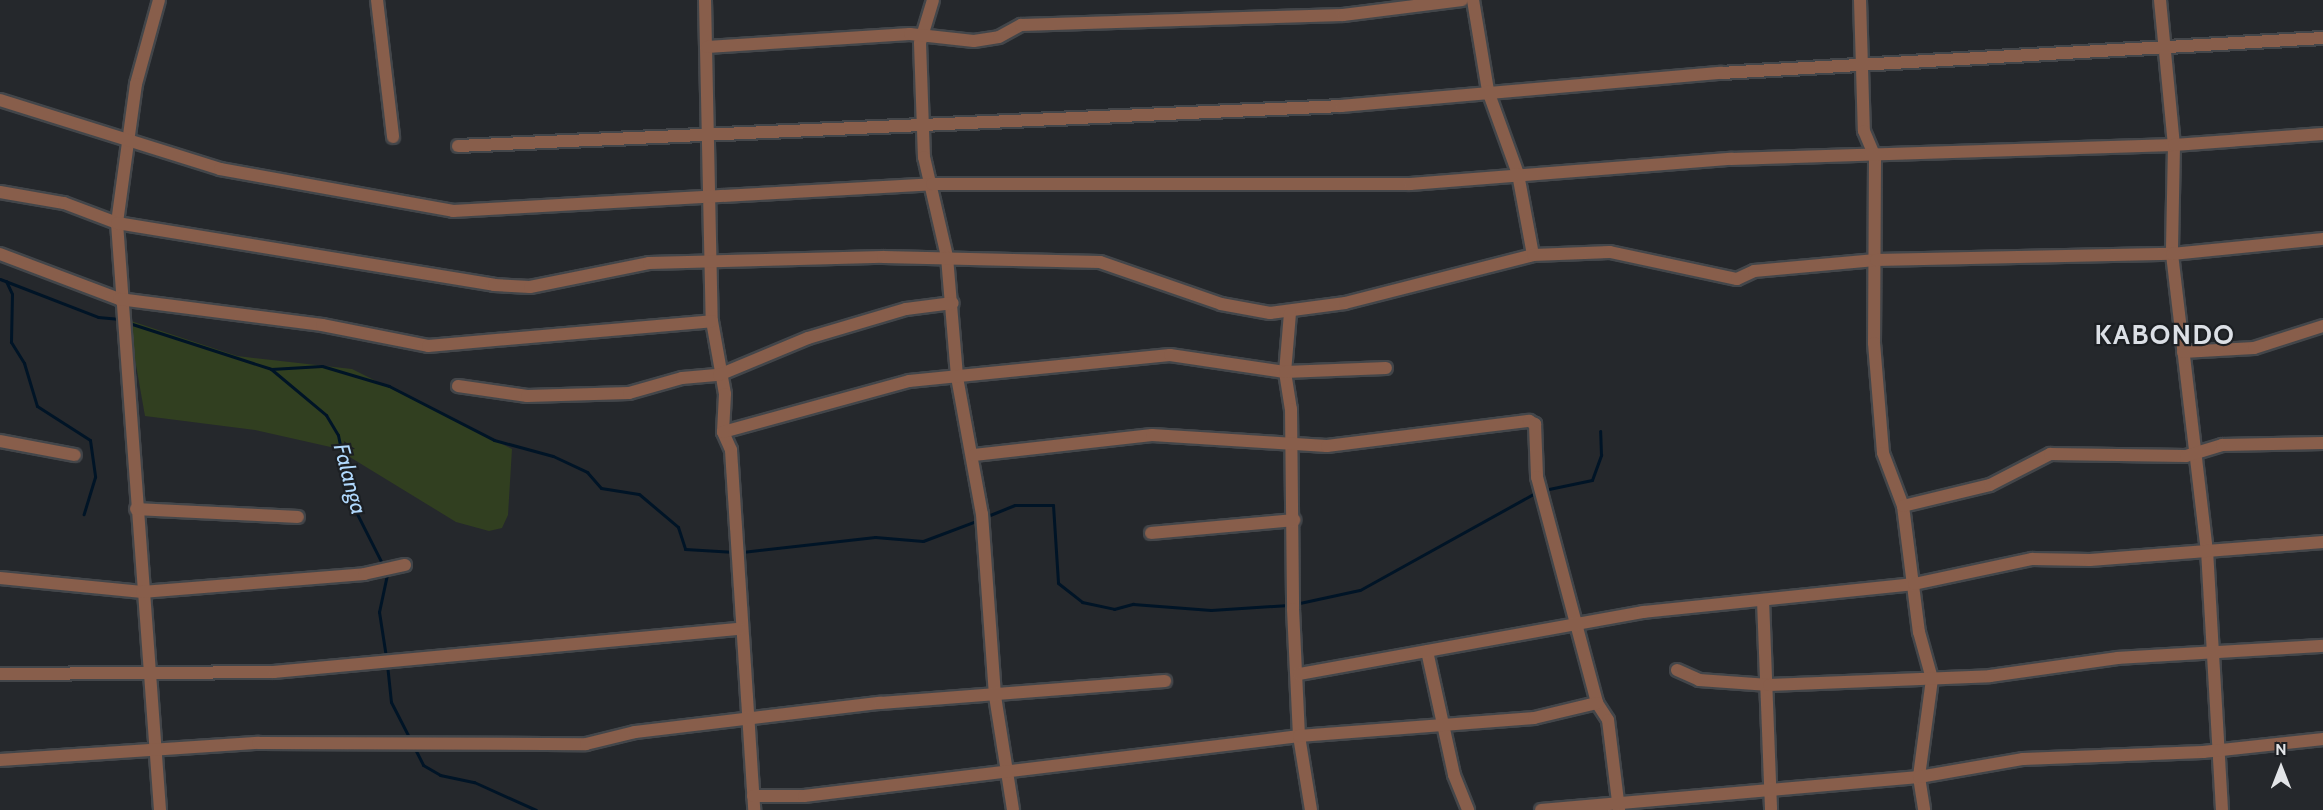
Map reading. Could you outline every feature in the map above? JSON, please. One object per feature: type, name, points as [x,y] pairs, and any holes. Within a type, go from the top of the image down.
[{"type":"street","points":[[159,0],[126,144],[117,223],[119,304],[152,748],[160,810]]},
{"type":"street","points":[[377,0],[393,137]]},
{"type":"street","points":[[705,0],[709,197],[713,262],[712,321],[719,375],[725,394],[723,432],[731,450],[739,629],[754,810]]},
{"type":"street","points":[[933,0],[918,37],[924,129],[932,184],[947,257],[953,303],[957,377],[974,455],[982,520],[995,696],[1013,810]]},
{"type":"street","points":[[707,47],[918,37],[974,41],[999,37],[1021,25],[1343,15],[1462,0]]},
{"type":"street","points":[[1473,0],[1488,91],[1518,174],[1533,255]]},
{"type":"street","points":[[1860,0],[1864,131],[1875,157],[1874,343],[1883,453],[1903,506],[1914,584],[1932,679],[1919,777],[1924,810]]},
{"type":"street","points":[[2160,0],[2174,145],[2172,254],[2192,455],[2207,550],[2211,655],[2222,810]]},
{"type":"street","points":[[458,146],[709,132],[924,129],[1341,106],[1488,91],[2165,50],[2323,38]]},
{"type":"street","points":[[0,100],[126,144],[180,153],[220,169],[453,212],[932,184],[1410,184],[1731,159],[1875,157],[2174,145],[2323,134]]},
{"type":"street","points":[[0,192],[64,203],[117,223],[494,285],[530,287],[649,263],[947,257],[1114,263],[1221,304],[1290,313],[1533,255],[1610,252],[1737,279],[1754,271],[1876,260],[2172,254],[2323,239]]},
{"type":"street","points":[[0,254],[119,304],[322,326],[428,346],[712,321]]},
{"type":"street","points":[[458,386],[527,396],[608,397],[682,378],[719,375],[808,338],[906,309],[953,303]]},
{"type":"street","points":[[1290,313],[1285,372],[1294,520],[1293,605],[1299,674],[1299,736],[1311,810]]},
{"type":"street","points":[[2183,352],[2254,348],[2323,326]]},
{"type":"street","points":[[723,432],[882,387],[1170,355],[1285,372],[1386,368]]},
{"type":"street","points":[[974,455],[1152,435],[1289,445],[1406,438],[1527,420],[1534,424],[1538,484],[1544,496],[1580,625],[1597,703],[1608,720],[1619,806]]},
{"type":"street","points":[[0,441],[75,455]]},
{"type":"street","points":[[1903,506],[1990,484],[2050,454],[2192,455],[2222,445],[2323,443]]},
{"type":"street","points":[[136,509],[298,518]]},
{"type":"street","points":[[1151,533],[1294,520]]},
{"type":"street","points":[[1299,674],[1580,625],[1763,600],[1914,584],[2032,559],[2323,542]]},
{"type":"street","points":[[0,578],[142,592],[385,570],[405,565]]},
{"type":"street","points":[[1763,600],[1769,685],[1771,810]]},
{"type":"street","points":[[0,674],[274,672],[739,629]]},
{"type":"street","points":[[1677,670],[1699,680],[1769,685],[1932,679],[2118,658],[2211,655],[2323,646]]},
{"type":"street","points":[[1427,651],[1446,727],[1454,776],[1468,810]]},
{"type":"street","points":[[0,759],[152,748],[585,744],[635,732],[747,722],[880,703],[995,696],[1165,681]]},
{"type":"street","points":[[753,796],[804,796],[1008,767],[1299,736],[1446,727],[1534,718],[1597,703]]},
{"type":"street","points":[[1541,810],[1619,806],[1919,777],[2023,759],[2218,749],[2323,739]]},
{"type":"green space","points":[[128,320],[237,356],[352,369],[512,449],[508,515],[502,528],[489,531],[456,522],[335,448],[255,430],[145,416]]},
{"type":"waterway","name":"Falanga","points":[[0,279],[98,317],[120,319]]},
{"type":"waterway","points":[[6,281],[12,294],[11,342],[24,363],[37,406],[90,440],[95,477],[84,514]]},
{"type":"waterway","name":"Falanga","points":[[129,323],[271,369],[326,415],[338,435],[352,504],[384,567]]},
{"type":"waterway","points":[[271,369],[322,366],[389,386],[494,440],[553,456],[587,472],[601,488],[639,494],[678,527],[685,549],[735,552]]},
{"type":"waterway","points":[[1544,490],[1592,480],[1601,455],[1600,431]]},
{"type":"waterway","points":[[1295,604],[1360,590],[1537,492]]},
{"type":"waterway","points":[[985,517],[1015,505],[1053,505],[1058,583],[1082,602],[1114,609],[1133,604],[1211,610],[1289,605]]},
{"type":"waterway","points":[[742,552],[875,537],[923,541],[979,520]]},
{"type":"waterway","name":"Falanga","points":[[386,657],[379,612],[387,573]]},
{"type":"waterway","name":"Falanga","points":[[387,664],[391,702],[410,739]]},
{"type":"waterway","name":"Falanga","points":[[414,747],[423,765],[440,775],[474,782],[536,810]]},
{"type":"district","name":"KABONDO","points":[[2165,335]]}]
